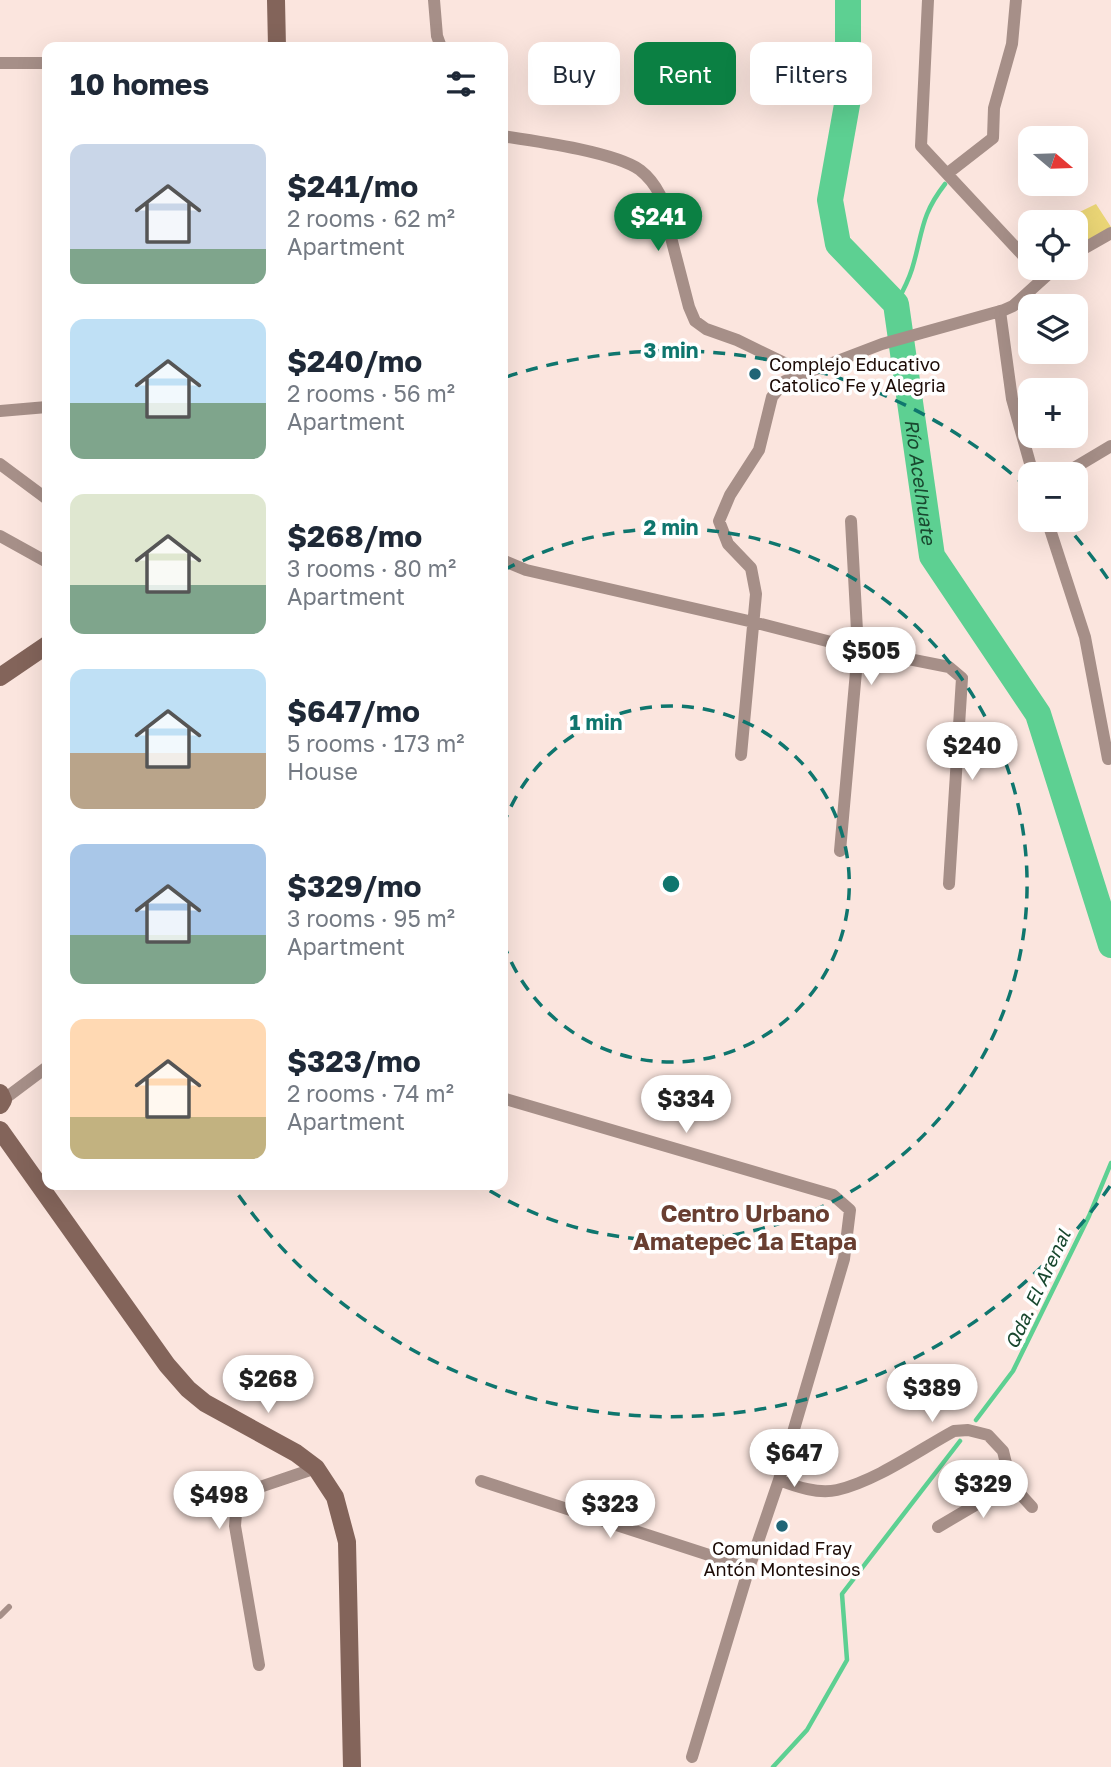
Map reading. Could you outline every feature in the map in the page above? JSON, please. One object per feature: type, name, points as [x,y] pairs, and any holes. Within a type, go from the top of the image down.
[{"type":"street","points":[[276,0],[277,42]]},
{"type":"street","points":[[433,0],[439,42]]},
{"type":"street","points":[[928,0],[920,142],[926,153],[948,173],[1018,250]]},
{"type":"street","points":[[948,173],[988,145],[993,138],[994,108],[1012,44],[1016,0]]},
{"type":"street","points":[[0,63],[42,63]]},
{"type":"street","points":[[508,137],[619,159],[639,169],[651,180],[660,195],[695,321],[706,329],[737,340],[805,373]]},
{"type":"street","points":[[1088,246],[1111,233]]},
{"type":"street","points":[[741,755],[756,594],[751,568],[728,544],[719,521],[730,495],[759,450],[772,397],[785,381],[805,373],[882,344],[1013,306],[1030,280]]},
{"type":"street","points":[[1000,311],[1012,400],[1030,462]]},
{"type":"street","points":[[0,411],[42,407]]},
{"type":"street","points":[[1084,462],[1111,446]]},
{"type":"street","points":[[0,464],[42,495]]},
{"type":"street","points":[[840,851],[858,649],[851,521]]},
{"type":"street","points":[[1050,532],[1085,636],[1108,759]]},
{"type":"street","points":[[0,536],[42,559]]},
{"type":"street","points":[[508,562],[526,570],[858,649],[949,667],[962,678],[948,884]]},
{"type":"street","points":[[0,677],[42,648]]},
{"type":"street","points":[[1,1099],[42,1070]]},
{"type":"street","points":[[508,1100],[833,1195],[850,1210],[844,1259],[779,1480],[748,1568],[692,1757]]},
{"type":"street","points":[[0,1130],[42,1189]]},
{"type":"street","points":[[43,1190],[167,1365],[188,1389],[205,1403],[296,1453],[316,1468],[335,1497],[347,1542],[352,1767]]},
{"type":"street","points":[[779,1480],[796,1487],[819,1491],[837,1490],[870,1478],[954,1431],[968,1430],[988,1435],[1003,1451],[1011,1484],[1031,1507]]},
{"type":"street","points":[[259,1665],[235,1526],[237,1500],[240,1494],[316,1468]]},
{"type":"street","points":[[481,1481],[748,1568]]},
{"type":"street","points":[[938,1527],[1011,1484]]},
{"type":"lane","points":[[0,1616],[9,1607]]},
{"type":"shaded area","points":[[1096,204],[1111,227],[1088,241],[1088,210],[1084,210]]},
{"type":"waterway","name":"Río Acelhuate","points":[[848,0],[848,99],[830,200],[838,244],[896,304],[932,556],[1038,714],[1111,945]]},
{"type":"waterway","points":[[896,304],[910,274],[926,215],[945,184]]},
{"type":"waterway","name":"Qda. El Arenal","points":[[976,1420],[1013,1371],[1089,1216],[1111,1163]]},
{"type":"waterway","name":"Qda. El Arenal","points":[[773,1767],[807,1730],[847,1660],[842,1594],[960,1441]]},
{"type":"place","name":"Complejo Educativo Catolico Fe y Alegria","points":[[755,374]]},
{"type":"place","name":"Comunidad Fray Antón Montesinos","points":[[782,1526]]},
{"type":"district","name":"Centro Urbano Amatepec 1a Etapa","points":[[745,1226]]}]
